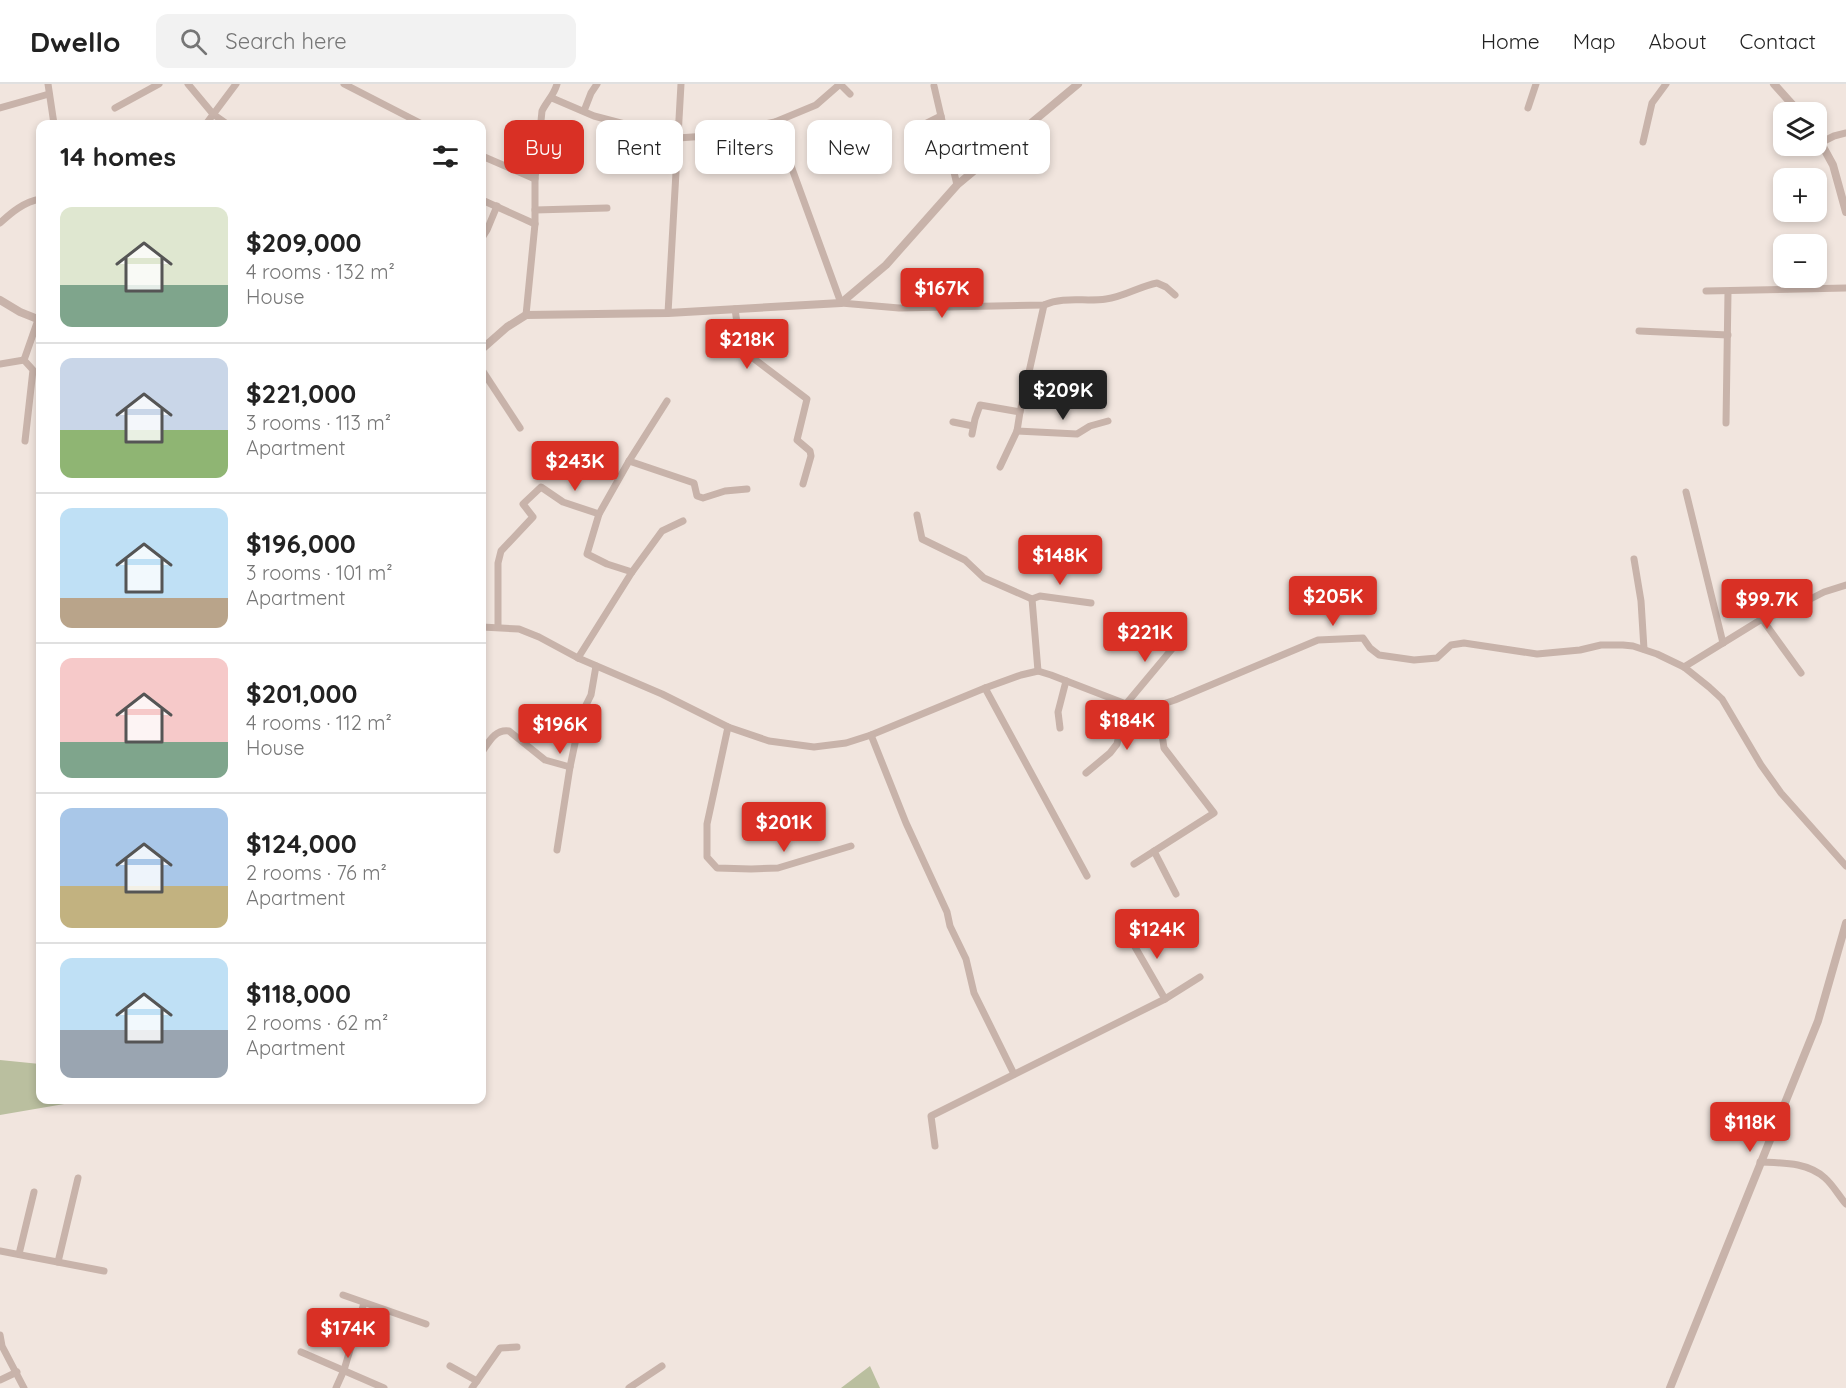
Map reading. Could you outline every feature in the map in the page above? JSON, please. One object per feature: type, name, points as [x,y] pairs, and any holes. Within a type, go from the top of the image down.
[{"type":"street","points":[[48,84],[53,120]]},
{"type":"street","points":[[115,108],[159,84]]},
{"type":"street","points":[[188,84],[213,114],[221,120]]},
{"type":"street","points":[[209,120],[236,84]]},
{"type":"street","points":[[344,84],[414,120]]},
{"type":"street","points":[[526,315],[535,224],[535,179],[542,111],[552,98],[557,84]]},
{"type":"street","points":[[584,111],[597,84]]},
{"type":"street","points":[[679,120],[681,84]]},
{"type":"street","points":[[780,120],[816,105],[840,84],[850,94]]},
{"type":"street","points":[[841,303],[886,265],[957,185],[1078,84]]},
{"type":"street","points":[[1528,108],[1536,84]]},
{"type":"street","points":[[1643,142],[1652,103],[1666,84]]},
{"type":"street","points":[[1774,84],[1790,102]]},
{"type":"street","points":[[934,86],[957,185]]},
{"type":"street","points":[[0,108],[49,94]]},
{"type":"street","points":[[552,98],[609,120]]},
{"type":"street","points":[[933,120],[941,116]]},
{"type":"street","points":[[1827,140],[1846,133]]},
{"type":"street","points":[[1827,152],[1833,165],[1846,212]]},
{"type":"street","points":[[486,158],[535,179]]},
{"type":"street","points":[[669,314],[676,174]]},
{"type":"street","points":[[794,174],[841,303]]},
{"type":"street","points":[[0,223],[14,210],[36,200]]},
{"type":"street","points":[[486,202],[535,224]]},
{"type":"street","points":[[486,232],[496,206]]},
{"type":"street","points":[[535,210],[607,208]]},
{"type":"street","points":[[486,345],[507,327],[526,315],[669,314],[841,303],[898,308],[1044,305],[1053,301],[1107,299],[1157,283],[1175,295]]},
{"type":"street","points":[[1706,291],[1846,288]]},
{"type":"street","points":[[1726,423],[1728,292]]},
{"type":"street","points":[[0,300],[36,318]]},
{"type":"street","points":[[1000,467],[1017,431],[1044,305]]},
{"type":"street","points":[[735,309],[739,337],[749,355],[807,399],[797,440],[810,451],[811,456],[803,484]]},
{"type":"street","points":[[24,360],[36,328]]},
{"type":"street","points":[[1639,331],[1728,335]]},
{"type":"street","points":[[0,364],[24,360]]},
{"type":"street","points":[[24,360],[33,370],[26,441]]},
{"type":"street","points":[[486,376],[520,428]]},
{"type":"street","points":[[632,572],[607,564],[587,554],[599,514],[667,401]]},
{"type":"street","points":[[953,422],[972,430],[980,405],[1020,412]]},
{"type":"street","points":[[1017,431],[1077,434],[1090,426],[1108,421]]},
{"type":"street","points":[[629,461],[694,483],[697,495],[703,498],[725,491],[747,489]]},
{"type":"street","points":[[498,627],[498,563],[501,551],[533,517],[523,504],[541,487],[563,502],[599,514]]},
{"type":"street","points":[[1686,492],[1723,643]]},
{"type":"street","points":[[916,515],[922,539],[965,560],[984,578],[1032,599],[1040,596],[1091,603]]},
{"type":"street","points":[[578,658],[632,572],[662,531],[683,521]]},
{"type":"street","points":[[1634,559],[1641,601],[1644,649]]},
{"type":"street","points":[[1684,667],[1762,619],[1846,585]]},
{"type":"street","points":[[1032,599],[1038,671]]},
{"type":"street","points":[[1762,619],[1801,673]]},
{"type":"street","points":[[486,627],[519,629],[539,637],[578,658],[662,694],[729,727],[769,741],[814,747],[846,743],[871,735],[985,688],[1038,671],[1126,704],[1151,708],[1318,640],[1363,638],[1379,655],[1414,660],[1437,658],[1451,645],[1464,643],[1537,654],[1580,650],[1601,645],[1633,646],[1684,667],[1722,699],[1761,765],[1781,793],[1846,866]]},
{"type":"street","points":[[1086,773],[1117,744],[1126,704],[1182,637]]},
{"type":"street","points":[[557,850],[581,715],[591,695],[596,666]]},
{"type":"street","points":[[1060,728],[1058,712],[1066,681]]},
{"type":"street","points":[[985,688],[1087,876]]},
{"type":"street","points":[[1134,864],[1214,813],[1164,748],[1160,721],[1151,708]]},
{"type":"street","points":[[729,727],[707,824],[707,857],[717,868],[778,868],[851,846]]},
{"type":"street","points":[[486,746],[495,734],[502,730],[509,731],[545,760],[570,767]]},
{"type":"street","points":[[871,735],[906,823],[966,959],[974,993],[1014,1074]]},
{"type":"street","points":[[1154,851],[1176,894]]},
{"type":"street","points":[[1670,1388],[1818,1021],[1846,923]]},
{"type":"street","points":[[1127,933],[1165,999]]},
{"type":"street","points":[[935,1146],[931,1116],[1165,999],[1200,977]]},
{"type":"street","points":[[1760,1162],[1802,1165],[1825,1178],[1846,1204]]},
{"type":"street","points":[[58,1262],[78,1179]]},
{"type":"street","points":[[19,1254],[34,1192]]},
{"type":"street","points":[[0,1251],[104,1271]]},
{"type":"street","points":[[343,1295],[426,1324]]},
{"type":"street","points":[[336,1388],[344,1370],[364,1303]]},
{"type":"street","points":[[0,1335],[2,1346],[24,1388]]},
{"type":"street","points":[[450,1366],[475,1385],[500,1348],[517,1347]]},
{"type":"street","points":[[301,1352],[384,1388]]},
{"type":"street","points":[[629,1388],[662,1366]]},
{"type":"street","points":[[0,1380],[17,1372]]},
{"type":"green space","points":[[0,1060],[36,1064],[36,1104],[64,1104],[0,1115]]},
{"type":"green space","points":[[870,1366],[880,1388],[841,1388]]}]
